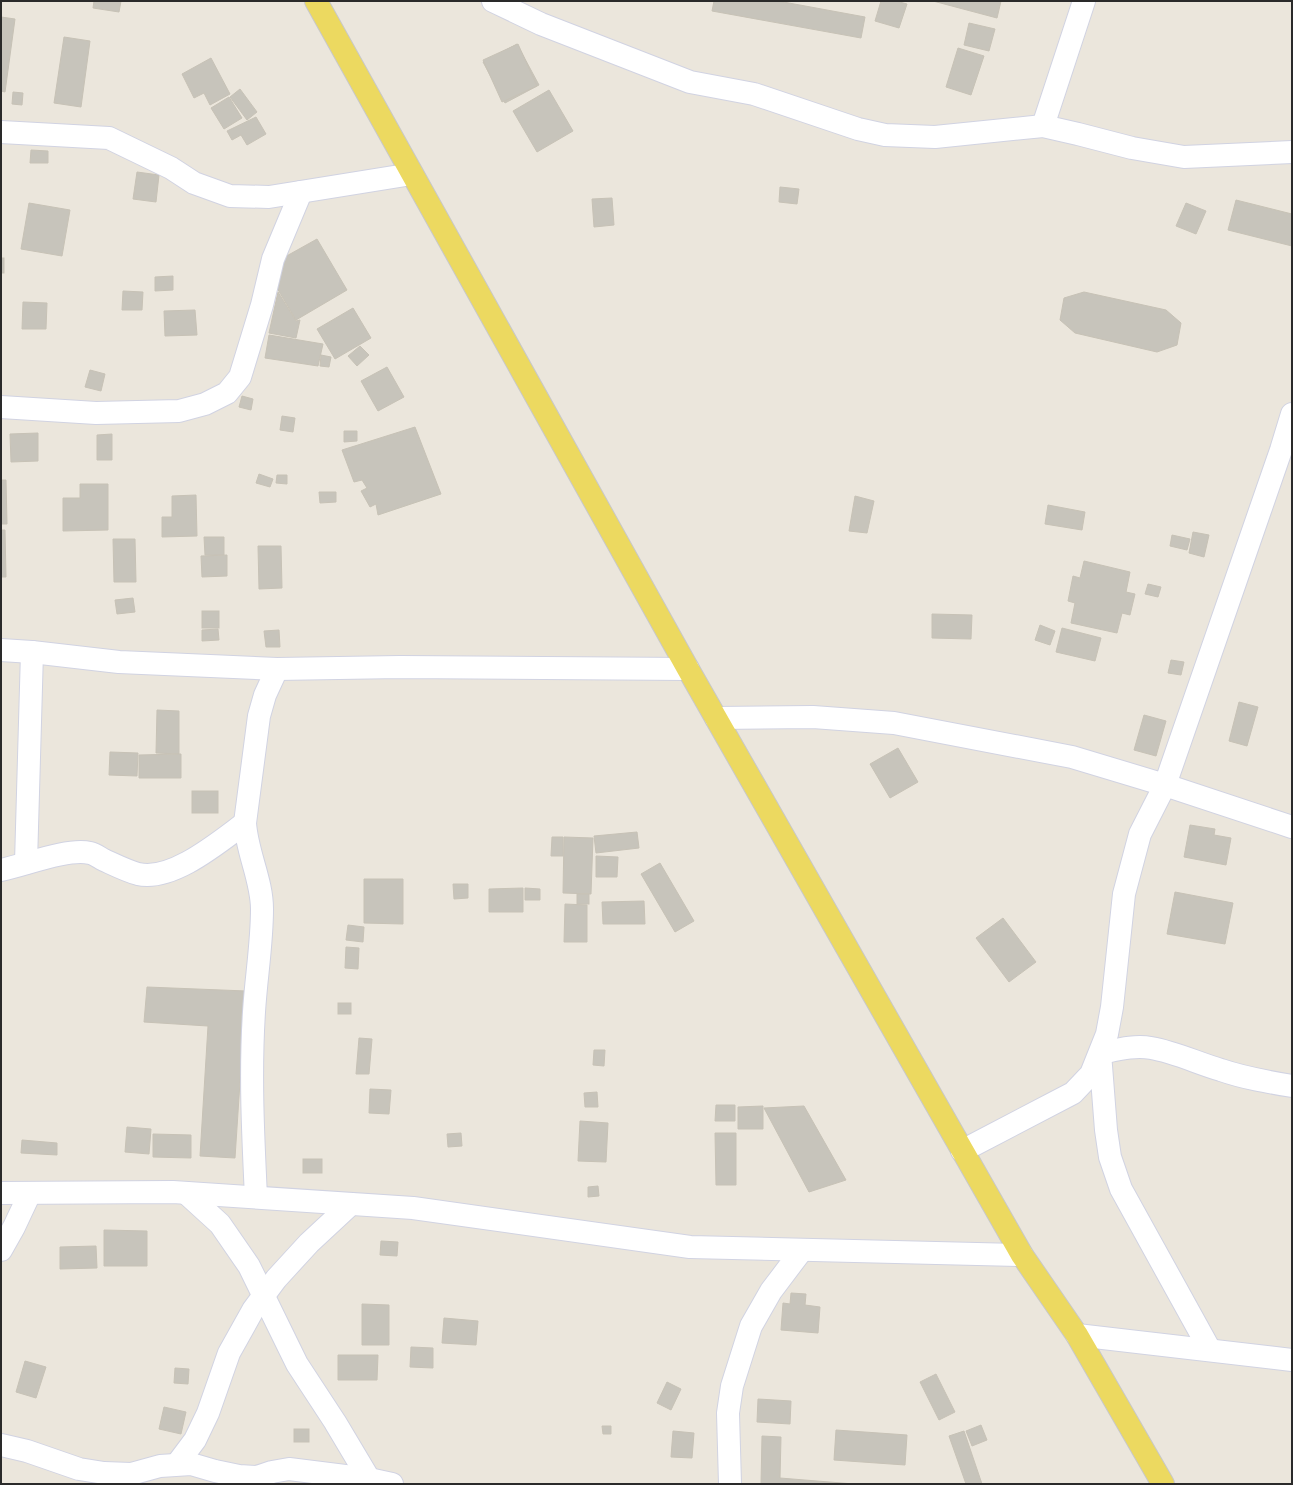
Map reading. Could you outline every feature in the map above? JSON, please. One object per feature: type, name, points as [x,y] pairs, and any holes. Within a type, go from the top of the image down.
[{"type":"main road","points":[[316,1],[688,670],[962,1151],[1022,1255],[1077,1334],[1163,1484]]},
{"type":"street","points":[[493,1],[541,24],[690,82],[754,94],[858,129],[885,136],[935,137],[1043,126],[1132,148],[1184,157],[1292,152]]},
{"type":"street","points":[[1043,126],[1084,1]]},
{"type":"street","points":[[1,132],[108,138],[171,168],[194,183],[230,196],[269,197],[412,174]]},
{"type":"street","points":[[1,407],[96,413],[178,411],[205,404],[228,392],[240,377],[262,305],[273,260],[301,192]]},
{"type":"street","points":[[962,1151],[1073,1093],[1091,1074],[1107,1034],[1112,1007],[1124,894],[1140,834],[1165,785],[1287,450],[1292,414]]},
{"type":"street","points":[[1,650],[119,662],[278,669],[400,667],[688,670]]},
{"type":"street","points":[[26,863],[32,652]]},
{"type":"street","points":[[256,1197],[252,1083],[254,1013],[262,909],[260,890],[246,834],[246,823],[259,716],[265,695],[278,669]]},
{"type":"street","points":[[716,718],[813,717],[894,723],[1072,757],[1165,785],[1292,827]]},
{"type":"street","points":[[1,870],[74,853],[90,853],[138,874],[152,875],[167,872],[199,856],[246,823]]},
{"type":"street","points":[[1100,1053],[1130,1047],[1150,1048],[1175,1054],[1264,1082],[1292,1086]]},
{"type":"street","points":[[1100,1053],[1106,1130],[1110,1157],[1121,1189],[1210,1350]]},
{"type":"street","points":[[1,1193],[186,1193],[413,1208],[690,1247],[1022,1255]]},
{"type":"street","points":[[1,1250],[30,1193]]},
{"type":"street","points":[[186,1193],[220,1224],[249,1266],[297,1364],[335,1422],[369,1479]]},
{"type":"street","points":[[176,1464],[195,1440],[208,1413],[229,1353],[254,1310],[276,1279],[309,1243],[351,1204]]},
{"type":"street","points":[[730,1484],[728,1413],[732,1386],[751,1326],[771,1291],[802,1250]]},
{"type":"street","points":[[1077,1334],[1292,1360]]},
{"type":"street","points":[[1,1445],[27,1451],[79,1469],[104,1473],[131,1474],[160,1466],[192,1464],[239,1476],[258,1476],[289,1469],[369,1479],[392,1484]]},
{"type":"building","points":[[94,1],[121,1],[119,12],[93,8]]},
{"type":"building","points":[[714,1],[778,1],[865,17],[861,38],[712,11]]},
{"type":"building","points":[[881,1],[896,1],[907,4],[899,28],[875,21]]},
{"type":"building","points":[[933,1],[1001,1],[997,18]]},
{"type":"building","points":[[1,17],[15,19],[5,92],[1,91]]},
{"type":"building","points":[[969,23],[995,29],[989,51],[964,45]]},
{"type":"building","points":[[64,37],[90,41],[81,107],[54,103]]},
{"type":"building","points":[[517,44],[539,85],[505,103],[483,62]]},
{"type":"building","points":[[518,44],[537,86],[502,102],[483,60]]},
{"type":"building","points":[[958,48],[984,56],[971,95],[946,87]]},
{"type":"building","points":[[211,58],[230,94],[210,105],[204,93],[194,98],[182,74]]},
{"type":"building","points":[[240,89],[257,112],[247,120],[230,97]]},
{"type":"building","points":[[549,90],[573,131],[537,152],[513,111]]},
{"type":"building","points":[[13,92],[23,93],[22,105],[12,104]]},
{"type":"building","points":[[229,97],[242,118],[224,129],[211,108]]},
{"type":"building","points":[[256,117],[266,134],[247,145],[241,135],[232,140],[227,131]]},
{"type":"building","points":[[31,150],[48,151],[48,163],[30,163]]},
{"type":"building","points":[[137,172],[159,175],[156,202],[133,199]]},
{"type":"building","points":[[780,187],[799,189],[797,204],[779,202]]},
{"type":"building","points":[[612,198],[614,225],[594,227],[592,199]]},
{"type":"building","points":[[1236,200],[1292,214],[1292,246],[1228,230]]},
{"type":"building","points":[[29,203],[70,210],[62,256],[21,249]]},
{"type":"building","points":[[1186,203],[1206,211],[1196,234],[1176,226]]},
{"type":"building","points":[[317,239],[347,290],[296,320],[277,288],[283,258]]},
{"type":"building","points":[[1,258],[4,258],[4,273],[1,273]]},
{"type":"building","points":[[173,276],[173,290],[155,291],[155,277]]},
{"type":"building","points":[[123,291],[143,292],[142,310],[122,310]]},
{"type":"building","points":[[278,292],[296,321],[300,320],[296,338],[269,333]]},
{"type":"building","points":[[1084,292],[1166,310],[1181,323],[1177,345],[1157,352],[1075,333],[1060,320],[1064,298]]},
{"type":"building","points":[[23,302],[47,303],[46,329],[22,329]]},
{"type":"building","points":[[353,308],[371,338],[335,359],[317,329]]},
{"type":"building","points":[[195,310],[197,335],[165,336],[164,311]]},
{"type":"building","points":[[269,335],[323,344],[318,366],[265,358]]},
{"type":"building","points":[[360,346],[369,355],[357,366],[348,356]]},
{"type":"building","points":[[321,355],[331,357],[329,367],[320,366]]},
{"type":"building","points":[[387,367],[404,397],[378,411],[361,381]]},
{"type":"building","points":[[90,370],[105,374],[101,391],[85,387]]},
{"type":"building","points":[[242,396],[253,399],[251,410],[239,407]]},
{"type":"building","points":[[282,416],[295,418],[293,432],[280,430]]},
{"type":"building","points":[[415,427],[441,494],[378,515],[376,504],[370,507],[361,491],[367,488],[362,480],[354,482],[342,450]]},
{"type":"building","points":[[344,431],[357,431],[357,441],[344,442]]},
{"type":"building","points":[[38,433],[38,461],[11,462],[10,434]]},
{"type":"building","points":[[112,434],[112,460],[97,460],[97,435]]},
{"type":"building","points":[[259,474],[273,479],[270,487],[256,483]]},
{"type":"building","points":[[277,475],[287,475],[287,484],[276,483]]},
{"type":"building","points":[[1,480],[6,480],[7,524],[1,524]]},
{"type":"building","points":[[80,484],[108,484],[108,530],[63,531],[63,498],[80,498]]},
{"type":"building","points":[[319,492],[336,492],[336,502],[320,503]]},
{"type":"building","points":[[196,495],[197,536],[162,537],[162,517],[172,517],[172,496]]},
{"type":"building","points":[[855,496],[874,501],[867,533],[849,531]]},
{"type":"building","points":[[1048,505],[1085,512],[1082,530],[1045,524]]},
{"type":"building","points":[[1,530],[5,530],[6,577],[1,577]]},
{"type":"building","points":[[1193,532],[1209,535],[1204,557],[1189,553]]},
{"type":"building","points":[[1172,535],[1190,539],[1187,550],[1170,546]]},
{"type":"building","points":[[204,537],[224,537],[224,555],[205,555]]},
{"type":"building","points":[[113,539],[135,539],[136,582],[114,582]]},
{"type":"building","points":[[258,546],[281,546],[282,588],[259,589]]},
{"type":"building","points":[[227,555],[227,576],[202,577],[201,556]]},
{"type":"building","points":[[1084,561],[1130,572],[1126,592],[1135,594],[1130,615],[1122,613],[1117,633],[1071,623],[1075,603],[1068,601],[1073,576],[1080,578]]},
{"type":"building","points":[[1148,584],[1161,587],[1158,597],[1145,594]]},
{"type":"building","points":[[133,598],[135,612],[117,614],[115,600]]},
{"type":"building","points":[[202,611],[219,611],[219,628],[202,628]]},
{"type":"building","points":[[932,614],[972,615],[971,639],[932,638]]},
{"type":"building","points":[[1040,625],[1055,631],[1050,645],[1035,640]]},
{"type":"building","points":[[1062,628],[1101,638],[1095,661],[1056,652]]},
{"type":"building","points":[[218,629],[219,640],[202,641],[202,630]]},
{"type":"building","points":[[279,630],[280,647],[266,647],[264,631]]},
{"type":"building","points":[[1171,660],[1184,662],[1181,675],[1168,673]]},
{"type":"building","points":[[1239,702],[1258,707],[1247,746],[1229,741]]},
{"type":"building","points":[[157,710],[179,711],[179,754],[156,753]]},
{"type":"building","points":[[1144,715],[1166,721],[1156,756],[1134,750]]},
{"type":"building","points":[[898,748],[918,782],[890,798],[870,764]]},
{"type":"building","points":[[110,752],[138,753],[137,776],[109,775]]},
{"type":"building","points":[[181,754],[181,778],[139,778],[139,755]]},
{"type":"building","points":[[192,791],[218,791],[218,813],[192,813]]},
{"type":"building","points":[[1190,825],[1215,829],[1214,835],[1231,838],[1226,865],[1184,857]]},
{"type":"building","points":[[637,832],[639,848],[596,853],[594,836]]},
{"type":"building","points":[[552,837],[563,837],[563,856],[551,856]]},
{"type":"building","points":[[564,837],[593,838],[591,894],[563,893]]},
{"type":"building","points":[[596,856],[618,857],[617,877],[596,877]]},
{"type":"building","points":[[660,863],[694,921],[675,932],[641,874]]},
{"type":"building","points":[[364,879],[403,879],[403,924],[364,923]]},
{"type":"building","points":[[453,884],[468,884],[468,898],[454,899]]},
{"type":"building","points":[[523,888],[523,912],[489,912],[489,889]]},
{"type":"building","points":[[525,888],[540,889],[540,900],[525,900]]},
{"type":"building","points":[[1175,892],[1233,903],[1225,944],[1167,934]]},
{"type":"building","points":[[577,894],[589,894],[589,904],[577,904]]},
{"type":"building","points":[[644,901],[645,924],[603,924],[602,902]]},
{"type":"building","points":[[565,904],[587,905],[587,942],[564,942]]},
{"type":"building","points":[[1003,918],[1036,962],[1009,982],[976,938]]},
{"type":"building","points":[[348,925],[364,927],[363,942],[346,940]]},
{"type":"building","points":[[346,947],[359,948],[358,969],[345,968]]},
{"type":"building","points":[[147,987],[246,991],[235,1158],[200,1156],[208,1026],[144,1022]]},
{"type":"building","points":[[338,1003],[351,1003],[351,1014],[338,1014]]},
{"type":"building","points":[[359,1038],[372,1039],[369,1074],[356,1074]]},
{"type":"building","points":[[594,1050],[605,1050],[604,1066],[593,1065]]},
{"type":"building","points":[[370,1089],[391,1090],[389,1114],[369,1113]]},
{"type":"building","points":[[597,1092],[598,1107],[585,1107],[584,1093]]},
{"type":"building","points":[[716,1105],[735,1105],[735,1121],[715,1121]]},
{"type":"building","points":[[763,1106],[763,1129],[738,1129],[738,1107]]},
{"type":"building","points":[[804,1106],[846,1180],[809,1192],[764,1108]]},
{"type":"building","points":[[580,1121],[608,1123],[606,1162],[578,1161]]},
{"type":"building","points":[[127,1127],[151,1129],[149,1154],[125,1152]]},
{"type":"building","points":[[461,1133],[462,1146],[448,1147],[447,1134]]},
{"type":"building","points":[[715,1133],[736,1133],[736,1185],[716,1185]]},
{"type":"building","points":[[153,1134],[191,1135],[191,1158],[153,1157]]},
{"type":"building","points":[[22,1140],[57,1143],[57,1155],[21,1153]]},
{"type":"building","points":[[303,1159],[322,1159],[322,1173],[303,1173]]},
{"type":"building","points":[[598,1186],[599,1196],[588,1197],[588,1187]]},
{"type":"building","points":[[104,1230],[147,1231],[147,1266],[104,1266]]},
{"type":"building","points":[[381,1241],[398,1242],[397,1256],[380,1255]]},
{"type":"building","points":[[96,1246],[97,1268],[60,1269],[60,1247]]},
{"type":"building","points":[[791,1293],[806,1294],[805,1305],[820,1307],[818,1333],[781,1330],[783,1303],[790,1304]]},
{"type":"building","points":[[362,1304],[389,1305],[389,1345],[362,1345]]},
{"type":"building","points":[[444,1318],[478,1321],[476,1345],[442,1343]]},
{"type":"building","points":[[411,1347],[433,1348],[433,1368],[410,1367]]},
{"type":"building","points":[[338,1355],[378,1355],[377,1380],[338,1380]]},
{"type":"building","points":[[25,1361],[46,1367],[36,1398],[16,1392]]},
{"type":"building","points":[[175,1368],[189,1369],[188,1384],[174,1383]]},
{"type":"building","points":[[936,1374],[955,1412],[939,1420],[920,1382]]},
{"type":"building","points":[[667,1382],[681,1389],[671,1410],[657,1403]]},
{"type":"building","points":[[758,1399],[791,1401],[790,1424],[757,1422]]},
{"type":"building","points":[[164,1407],[186,1412],[181,1434],[159,1429]]},
{"type":"building","points":[[981,1425],[987,1440],[972,1446],[966,1431]]},
{"type":"building","points":[[602,1426],[611,1426],[611,1434],[603,1434]]},
{"type":"building","points":[[294,1429],[309,1429],[309,1442],[294,1442]]},
{"type":"building","points":[[836,1430],[907,1435],[905,1465],[834,1460]]},
{"type":"building","points":[[673,1431],[694,1433],[692,1458],[671,1457]]},
{"type":"building","points":[[964,1431],[982,1484],[966,1484],[949,1436]]},
{"type":"building","points":[[762,1436],[781,1437],[780,1478],[854,1484],[761,1484]]}]
